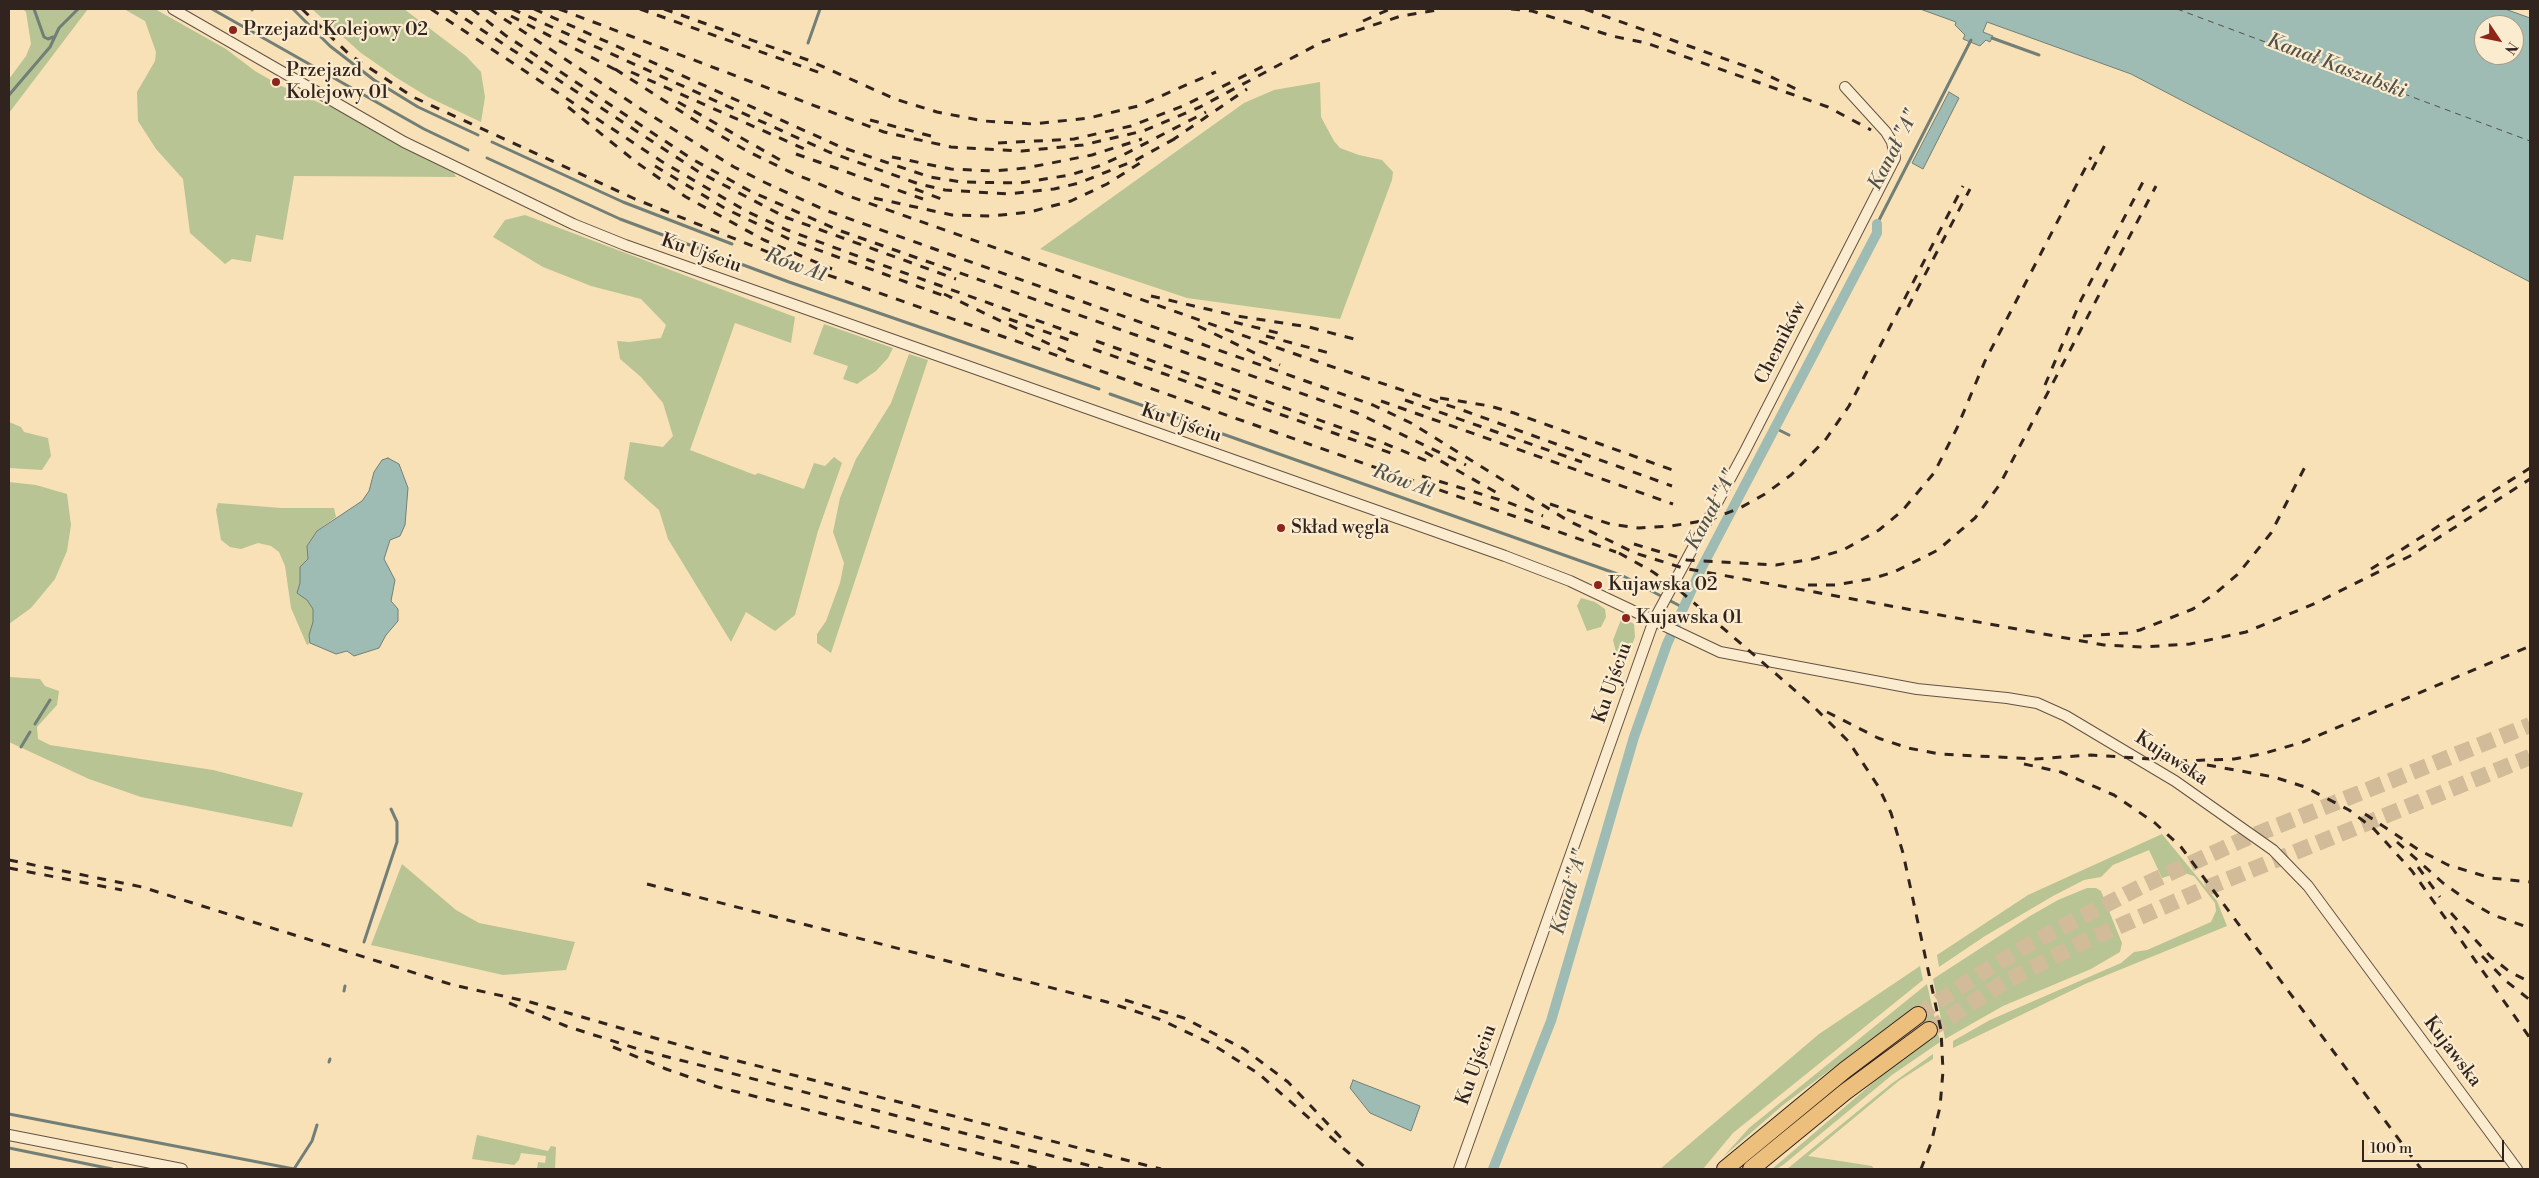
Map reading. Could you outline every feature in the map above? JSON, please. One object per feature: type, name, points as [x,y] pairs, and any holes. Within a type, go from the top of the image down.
[{"type":"highway","points":[[1725,1169],[1852,1065],[1918,1015]]},
{"type":"highway","points":[[1751,1169],[1845,1092],[1929,1030]]},
{"type":"street","name":"Ku Ujściu","points":[[173,9],[399,140],[598,235],[1505,556],[1570,581],[1654,620],[1459,1169]]},
{"type":"street","name":"Chemików","points":[[1654,620],[1745,451],[1895,158],[1892,142],[1886,132],[1845,88]]},
{"type":"street","name":"Kujawska","points":[[1654,620],[1734,656],[1918,689],[2007,698],[2044,705],[2097,733],[2175,781],[2267,845],[2308,886],[2517,1169]]},
{"type":"street","points":[[9,1135],[182,1169]]},
{"type":"green space","points":[[23,9],[88,9],[9,113],[9,79],[26,56],[31,44],[26,12]]},
{"type":"green space","points":[[124,9],[155,9],[226,49],[255,71],[281,86],[303,94],[323,105],[325,103],[398,145],[454,173],[456,177],[294,176],[283,240],[256,235],[251,262],[232,259],[225,264],[190,233],[183,179],[156,149],[138,121],[137,92],[155,61],[156,52],[145,21]]},
{"type":"green space","points":[[312,9],[404,9],[466,56],[481,72],[485,97],[481,122],[428,97],[397,78],[361,53]]},
{"type":"green space","points":[[1320,82],[1321,117],[1334,141],[1340,148],[1359,155],[1382,160],[1393,172],[1392,180],[1340,319],[1187,298],[1040,249],[1244,103],[1274,90]]},
{"type":"green space","points":[[525,215],[795,317],[791,343],[735,323],[690,450],[755,475],[758,473],[804,489],[814,463],[825,466],[834,457],[842,463],[818,531],[795,615],[775,631],[746,612],[731,642],[668,539],[659,510],[624,479],[630,442],[663,447],[673,436],[663,403],[641,377],[620,359],[617,341],[629,342],[661,338],[666,325],[641,299],[591,286],[543,267],[493,237],[505,220]]},
{"type":"green space","points":[[824,324],[893,348],[888,358],[876,371],[857,384],[843,379],[848,366],[813,354]]},
{"type":"green space","points":[[909,354],[928,360],[831,653],[817,643],[817,634],[826,621],[840,583],[844,563],[833,532],[840,498],[856,459],[891,403]]},
{"type":"green space","points":[[9,422],[21,427],[24,432],[48,438],[51,456],[42,470],[9,468]]},
{"type":"green space","points":[[9,482],[36,485],[67,494],[71,525],[67,551],[55,579],[31,608],[9,624]]},
{"type":"green space","points":[[218,503],[281,508],[334,508],[336,517],[317,531],[307,546],[308,559],[300,567],[300,583],[313,609],[313,623],[309,635],[310,643],[307,645],[291,608],[285,566],[279,552],[271,546],[258,543],[241,549],[230,547],[221,540],[216,510]]},
{"type":"green space","points":[[1581,598],[1595,602],[1605,609],[1606,617],[1601,627],[1587,631],[1577,606]]},
{"type":"green space","points":[[1622,617],[1634,624],[1635,637],[1627,657],[1616,652],[1613,640]]},
{"type":"green space","points":[[9,677],[40,679],[45,686],[59,691],[57,705],[37,727],[38,739],[50,745],[213,770],[303,793],[292,827],[141,797],[89,779],[9,742]]},
{"type":"green space","points":[[2162,834],[2217,901],[2227,926],[2085,984],[1953,1048],[1953,1041],[1990,1020],[2121,963],[2134,952],[2147,950],[2211,922],[2216,911],[2215,903],[2194,876],[2181,872],[2162,878],[2149,850],[2113,865],[2101,877],[2084,880],[2053,896],[1985,936],[1939,967],[1937,955],[2028,895]]},
{"type":"green space","points":[[402,864],[456,910],[479,923],[575,942],[566,970],[503,975],[371,945]]},
{"type":"green space","points":[[2087,888],[2096,888],[2101,891],[2122,943],[2120,952],[2091,969],[2003,1006],[1945,1039],[1933,979],[2030,916],[2058,900]]},
{"type":"green space","points":[[1920,966],[1923,980],[1733,1133],[1703,1169],[1660,1169],[1819,1034]]},
{"type":"green space","points":[[1927,984],[1940,1042],[1892,1075],[1783,1165],[1772,1169],[1881,1076],[1933,1037],[1913,1008],[1783,1105],[1723,1157],[1749,1128]]},
{"type":"green space","points":[[1933,1054],[1933,1059],[1900,1080],[1808,1156],[1872,1166],[1874,1169],[1787,1169],[1891,1084]]},
{"type":"green space","points":[[477,1135],[548,1151],[551,1146],[556,1147],[555,1169],[537,1169],[538,1162],[545,1163],[546,1156],[521,1153],[519,1160],[514,1165],[472,1159]]},
{"type":"water","name":"Kanał Kaszubski","points":[[1920,9],[2505,9],[2522,15],[2474,15],[2474,65],[2524,65],[2524,16],[2530,18],[2530,282],[2131,74],[1987,22],[1983,32],[1993,36],[1990,42],[1986,40],[1980,46],[1963,39],[1965,35],[1955,25],[1956,22]]},
{"type":"water","points":[[1949,92],[1959,98],[1923,169],[1912,163]]},
{"type":"water","points":[[388,458],[399,464],[408,488],[405,525],[400,536],[390,540],[384,559],[395,580],[391,601],[398,609],[398,621],[386,635],[379,648],[354,656],[347,651],[336,654],[310,643],[309,635],[313,622],[313,609],[307,600],[297,593],[300,583],[300,567],[308,559],[307,546],[317,531],[362,501],[369,491],[374,472],[382,460]]},
{"type":"water","points":[[1353,1080],[1420,1106],[1411,1131],[1370,1113],[1350,1088]]},
{"type":"waterway","points":[[34,9],[44,37],[48,39],[53,37]]},
{"type":"waterway","points":[[9,95],[50,47],[59,28],[78,9]]},
{"type":"waterway","name":"Rów A1","points":[[212,9],[424,129],[468,150]]},
{"type":"waterway","points":[[293,9],[330,46],[374,80],[418,107],[478,135]]},
{"type":"waterway","points":[[808,43],[820,9]]},
{"type":"waterway","points":[[1992,38],[2039,55]]},
{"type":"waterway","name":"Kanał \"A\"","points":[[1877,224],[1971,40]]},
{"type":"waterway","points":[[492,142],[623,202],[732,244]]},
{"type":"waterway","name":"Rów A1","points":[[487,158],[620,219],[789,282],[1099,389]]},
{"type":"waterway","name":"Kanał \"A\"","points":[[1493,1169],[1551,1021],[1634,737],[1667,644],[1702,567],[1877,233],[1877,224]]},
{"type":"waterway","name":"Rów A1","points":[[1110,394],[1623,576],[1682,607]]},
{"type":"waterway","points":[[1775,428],[1789,435]]},
{"type":"waterway","points":[[35,724],[50,700]]},
{"type":"waterway","points":[[21,747],[30,732]]},
{"type":"waterway","points":[[364,942],[397,842],[397,822],[391,809]]},
{"type":"waterway","points":[[344,991],[345,986]]},
{"type":"waterway","points":[[9,1114],[294,1169]]},
{"type":"waterway","points":[[294,1169],[312,1141],[317,1125]]},
{"type":"waterway","points":[[9,1148],[112,1169]]},
{"type":"ferry route","points":[[2177,9],[2530,141]]},
{"type":"tunnel","points":[[1918,1015],[1978,975],[2035,941],[2144,885],[2242,840],[2530,725]]},
{"type":"tunnel","points":[[1929,1030],[2003,983],[2083,942],[2204,889],[2530,757]]},
{"type":"railway","points":[[302,9],[350,55],[413,97],[635,199],[808,268],[1616,552]]},
{"type":"railway","points":[[431,9],[661,161],[746,211],[787,230],[1078,335]]},
{"type":"railway","points":[[450,9],[699,172],[789,219]]},
{"type":"railway","points":[[472,9],[505,35],[692,159],[750,191],[838,230],[1357,413],[1466,465]]},
{"type":"railway","points":[[489,9],[644,111],[734,167],[766,183],[825,210],[1373,405],[1411,423],[1567,520],[1635,553],[1683,568],[2104,645],[2142,647],[2190,644],[2246,632],[2316,603],[2410,556],[2530,479]]},
{"type":"railway","points":[[512,9],[829,152],[919,184],[945,190],[1008,194],[1054,189],[1079,183],[1136,160],[1176,138]]},
{"type":"railway","points":[[534,9],[841,147],[930,177],[961,182],[1020,183],[1070,175],[1099,166],[1123,155],[1206,112]]},
{"type":"railway","points":[[559,9],[884,132],[951,147],[1022,151],[1083,145],[1143,131],[1200,107],[1322,42],[1401,16],[1443,9]]},
{"type":"railway","points":[[640,9],[826,75]]},
{"type":"railway","points":[[664,9],[808,60],[895,99],[937,112],[984,121],[1033,124],[1089,118],[1138,106],[1216,72]]},
{"type":"railway","points":[[1363,21],[1390,9]]},
{"type":"railway","points":[[1511,9],[1532,11],[1612,36],[1646,43],[1828,107],[1871,130]]},
{"type":"railway","points":[[1585,9],[1759,71],[1800,91]]},
{"type":"railway","points":[[511,16],[620,72]]},
{"type":"railway","points":[[998,143],[1074,139],[1131,126],[1183,106],[1270,63]]},
{"type":"railway","points":[[615,69],[699,123],[747,151],[843,194],[1315,361],[1465,411],[1672,486]]},
{"type":"railway","points":[[631,72],[809,151]]},
{"type":"railway","points":[[1171,141],[1247,89]]},
{"type":"railway","points":[[678,102],[782,161]]},
{"type":"railway","points":[[568,107],[636,162],[686,197],[764,240],[832,269]]},
{"type":"railway","points":[[870,120],[931,136]]},
{"type":"railway","points":[[892,157],[951,169],[994,171],[1026,168],[1092,155],[1142,139]]},
{"type":"railway","points":[[2092,170],[2107,141]]},
{"type":"railway","points":[[796,154],[923,199]]},
{"type":"railway","points":[[1634,544],[1687,560],[1776,565],[1813,559],[1843,550],[1879,530],[1902,511],[1934,473],[1957,428],[1985,361],[2091,157]]},
{"type":"railway","points":[[874,198],[952,215],[992,216],[1030,212],[1071,201],[1107,184],[1140,163]]},
{"type":"railway","points":[[655,166],[726,209],[791,240],[950,298]]},
{"type":"railway","points":[[2045,385],[2081,300],[2144,180]]},
{"type":"railway","points":[[1550,504],[1610,524],[1639,528],[1671,526],[1709,520],[1740,508],[1765,494],[1791,475],[1826,439],[1849,406],[1963,186]]},
{"type":"railway","points":[[1808,585],[1835,585],[1871,579],[1894,572],[1938,550],[1975,518],[2000,484],[2156,186]]},
{"type":"railway","points":[[915,189],[944,200]]},
{"type":"railway","points":[[1908,307],[1970,189]]},
{"type":"railway","points":[[785,217],[956,279]]},
{"type":"railway","points":[[944,294],[1066,352]]},
{"type":"railway","points":[[1151,296],[1237,316],[1309,327],[1354,339]]},
{"type":"railway","points":[[1009,319],[1075,342]]},
{"type":"railway","points":[[1234,322],[1278,333]]},
{"type":"railway","points":[[1198,326],[1280,365]]},
{"type":"railway","points":[[1266,336],[1333,354]]},
{"type":"railway","points":[[1096,341],[1381,442],[1432,463]]},
{"type":"railway","points":[[1093,349],[1391,453]]},
{"type":"railway","points":[[1440,398],[1490,406],[1514,413],[1678,472]]},
{"type":"railway","points":[[1405,400],[1582,462]]},
{"type":"railway","points":[[1381,401],[1673,504]]},
{"type":"railway","points":[[1425,452],[1499,494]]},
{"type":"railway","points":[[2083,636],[2127,633],[2140,630],[2193,609],[2217,592],[2238,574],[2271,533],[2308,461]]},
{"type":"railway","points":[[2371,569],[2530,468]]},
{"type":"railway","points":[[1422,476],[1507,502],[1543,516]]},
{"type":"railway","points":[[1619,553],[1653,572],[1679,590],[1813,706],[1849,742],[1878,786],[1891,813],[1903,853],[1941,1030],[1943,1071],[1940,1107],[1931,1143],[1921,1169]]},
{"type":"railway","points":[[1827,712],[1878,738],[1908,748],[1940,754],[2035,759],[2091,755],[2181,761],[2234,759],[2262,754],[2303,742],[2530,646]]},
{"type":"railway","points":[[2024,764],[2061,772],[2114,795],[2155,823],[2181,847],[2421,1169]]},
{"type":"railway","points":[[2207,765],[2274,777],[2305,787],[2349,810],[2374,829],[2412,871],[2530,1038]]},
{"type":"railway","points":[[2365,814],[2419,850],[2448,865],[2491,878],[2530,882]]},
{"type":"railway","points":[[2397,842],[2443,883],[2467,900],[2493,915],[2530,928]]},
{"type":"railway","points":[[9,860],[142,887],[453,985],[530,1002],[707,1053],[1161,1169]]},
{"type":"railway","points":[[2418,867],[2440,897]]},
{"type":"railway","points":[[9,868],[122,890]]},
{"type":"railway","points":[[647,884],[1107,1002],[1159,1019],[1210,1043],[1259,1074],[1367,1169]]},
{"type":"railway","points":[[2451,913],[2491,957],[2510,972],[2530,982]]},
{"type":"railway","points":[[2482,956],[2506,981],[2530,1000]]},
{"type":"railway","points":[[1125,1000],[1184,1018],[1244,1049],[1288,1082],[1345,1142]]},
{"type":"railway","points":[[509,1003],[566,1026],[641,1050],[1103,1169]]},
{"type":"railway","points":[[613,1047],[666,1069],[718,1087],[1040,1169]]},
{"type":"place","name":"Przejazd Kolejowy 02","points":[[233,30]]},
{"type":"place","name":"Przejazd Kolejowy 01","points":[[276,82]]},
{"type":"place","name":"Skład węgla","points":[[1281,528]]},
{"type":"place","name":"Kujawska 02","points":[[1598,585]]},
{"type":"place","name":"Kujawska 01","points":[[1626,618]]}]
